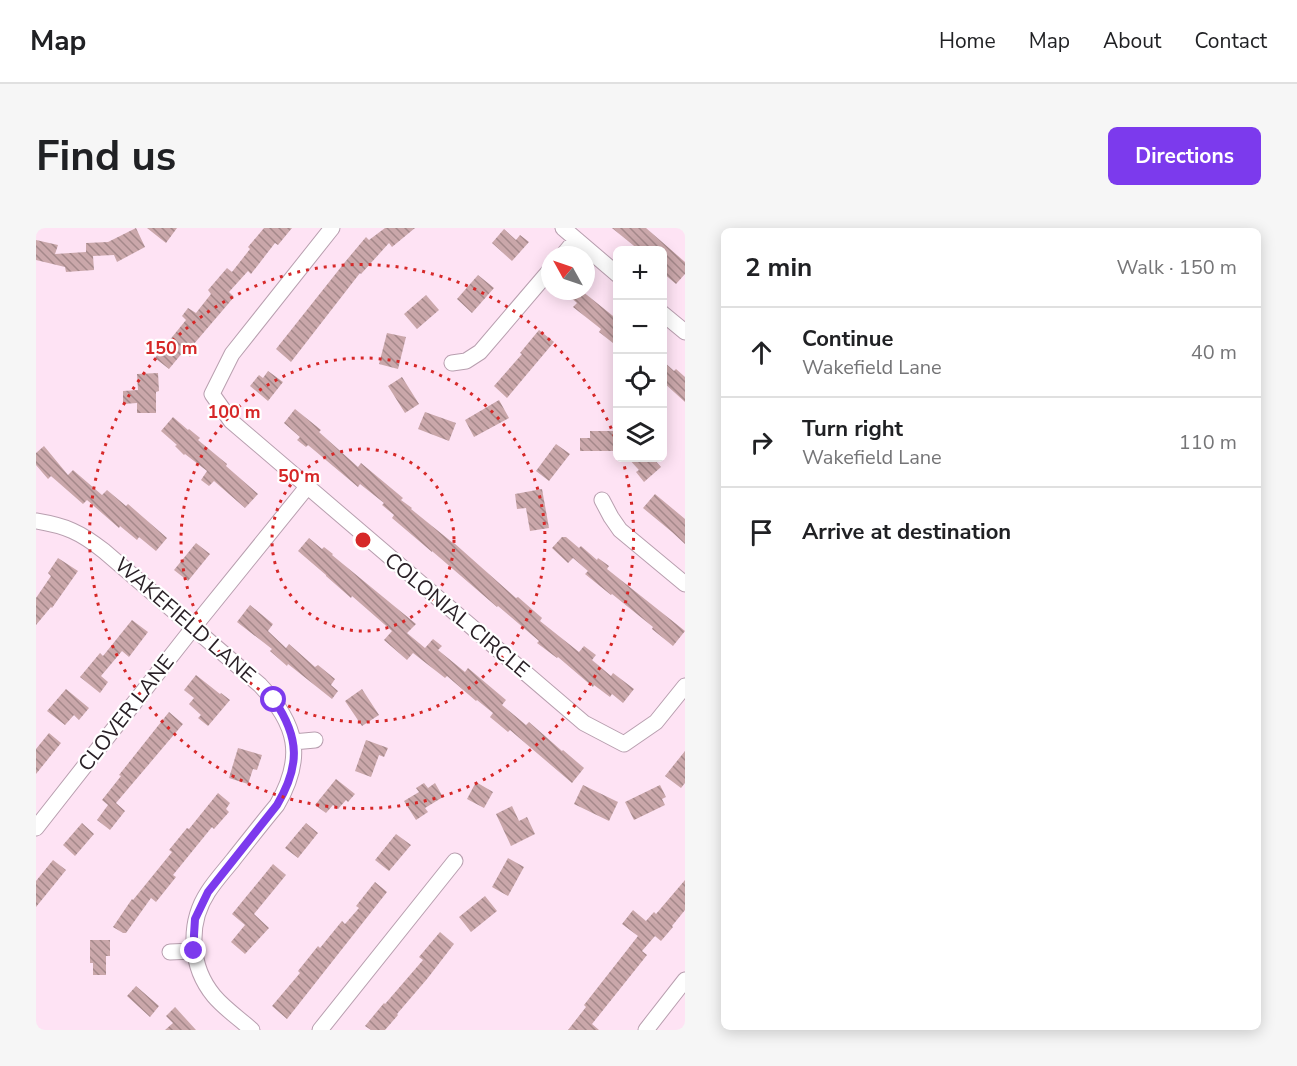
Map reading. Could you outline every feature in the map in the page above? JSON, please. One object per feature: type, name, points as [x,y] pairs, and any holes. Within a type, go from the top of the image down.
[{"type":"street","name":"COLONIAL CIRCLE","points":[[332,228],[232,354],[212,394],[231,421],[592,729],[624,744],[656,722],[685,686]]},
{"type":"street","points":[[563,228],[613,270]]},
{"type":"street","points":[[570,246],[576,239]]},
{"type":"street","points":[[452,363],[466,361],[480,352],[541,281]]},
{"type":"street","points":[[667,316],[685,332]]},
{"type":"street","name":"CLOVER LANE","points":[[36,828],[307,487]]},
{"type":"street","points":[[602,500],[620,530],[685,584]]},
{"type":"street","name":"WAKEFIELD LANE","points":[[36,521],[59,525],[90,540],[260,685],[285,716],[293,742],[294,758],[285,790],[277,805],[208,892],[195,919],[194,951],[204,980],[213,996],[252,1030]]},
{"type":"street","points":[[293,742],[315,740]]},
{"type":"street","points":[[320,1030],[455,861]]},
{"type":"street","points":[[170,952],[194,951]]},
{"type":"street","points":[[646,1030],[685,980]]},
{"type":"building","points":[[136,228],[145,247],[117,262],[114,255],[93,256],[94,270],[66,272],[65,267],[36,260],[36,240],[58,245],[55,254],[86,252],[86,243],[108,242]]},
{"type":"building","points":[[147,228],[177,228],[166,243]]},
{"type":"building","points":[[264,228],[292,228],[278,245],[275,243],[251,274],[248,271],[229,292],[234,297],[193,345],[196,348],[190,357],[183,352],[169,369],[155,358],[186,320],[182,316],[188,308],[196,313],[211,294],[208,290],[227,268],[232,272]]},
{"type":"building","points":[[385,228],[415,228],[392,247],[389,243],[360,273],[291,362],[276,349],[366,237],[369,240]]},
{"type":"building","points":[[612,228],[646,228],[667,246],[634,246]]},
{"type":"building","points":[[504,229],[516,240],[520,235],[529,242],[512,261],[492,243]]},
{"type":"building","points":[[667,246],[685,262],[685,274],[676,284],[667,276]]},
{"type":"building","points":[[478,275],[494,288],[472,313],[457,299]]},
{"type":"building","points":[[426,295],[439,310],[417,329],[404,314]]},
{"type":"building","points":[[574,300],[593,300],[613,316],[613,343],[599,332],[601,329],[573,307],[577,303]]},
{"type":"building","points":[[539,330],[554,342],[507,398],[494,386]]},
{"type":"building","points":[[387,333],[406,337],[398,369],[379,364]]},
{"type":"building","points":[[667,365],[685,377],[685,402],[667,386]]},
{"type":"building","points":[[268,371],[283,382],[268,401],[250,386],[259,375],[263,378]]},
{"type":"building","points":[[158,373],[159,391],[156,392],[156,413],[137,413],[137,403],[123,404],[123,391],[138,390],[137,374]]},
{"type":"building","points":[[402,377],[419,404],[405,413],[388,386]]},
{"type":"building","points":[[499,400],[509,418],[474,437],[465,420]]},
{"type":"building","points":[[295,409],[321,430],[319,432],[358,467],[361,463],[403,498],[401,500],[411,509],[454,543],[516,598],[518,597],[542,618],[540,621],[579,652],[584,646],[596,655],[592,660],[611,676],[613,673],[634,689],[623,703],[612,694],[610,697],[594,685],[593,687],[558,657],[537,643],[539,641],[392,518],[394,515],[382,505],[384,503],[360,484],[358,487],[308,445],[306,447],[297,440],[300,437],[284,423]]},
{"type":"building","points":[[425,412],[456,423],[449,441],[418,429]]},
{"type":"building","points":[[173,417],[200,438],[198,440],[258,494],[245,508],[214,481],[209,486],[201,480],[207,471],[184,455],[175,446],[177,445],[161,431]]},
{"type":"building","points":[[590,431],[613,431],[613,451],[580,451],[580,438],[590,438]]},
{"type":"building","points":[[556,444],[570,454],[549,481],[536,471]]},
{"type":"building","points":[[44,446],[68,475],[73,470],[102,495],[107,490],[126,506],[128,504],[167,538],[156,551],[139,537],[137,540],[120,526],[119,528],[87,500],[83,504],[51,476],[48,479],[36,465],[36,453]]},
{"type":"building","points":[[632,462],[657,462],[661,467],[644,482],[636,472],[639,470]]},
{"type":"building","points":[[542,489],[549,528],[530,531],[526,508],[517,509],[515,494]]},
{"type":"building","points":[[655,494],[685,519],[685,544],[643,508]]},
{"type":"building","points":[[562,537],[566,537],[579,548],[581,546],[597,560],[598,558],[609,566],[607,569],[685,631],[673,646],[652,629],[653,627],[585,574],[588,571],[573,558],[568,563],[552,548]]},
{"type":"building","points":[[309,538],[322,549],[324,547],[333,554],[416,624],[407,633],[425,648],[433,639],[442,646],[438,650],[465,672],[468,668],[506,700],[502,705],[526,725],[529,722],[584,768],[572,783],[510,730],[508,732],[490,717],[493,713],[447,676],[445,678],[413,653],[407,660],[384,640],[392,631],[298,551]]},
{"type":"building","points":[[196,543],[210,554],[188,581],[174,570]]},
{"type":"building","points":[[58,558],[78,571],[52,608],[36,625],[36,598],[51,576],[48,573]]},
{"type":"building","points":[[250,605],[273,624],[268,631],[286,648],[289,644],[315,667],[318,665],[335,679],[331,685],[338,691],[332,699],[288,664],[287,666],[270,651],[272,649],[237,622]]},
{"type":"building","points":[[132,620],[148,632],[129,657],[122,651],[101,676],[108,682],[100,693],[80,677],[100,653],[103,656]]},
{"type":"building","points":[[196,675],[230,700],[208,726],[198,718],[201,715],[189,704],[194,698],[184,690]]},
{"type":"building","points":[[66,689],[89,708],[79,720],[74,715],[65,725],[47,711]]},
{"type":"building","points":[[362,689],[379,715],[362,726],[345,701]]},
{"type":"building","points":[[169,712],[183,724],[116,803],[125,811],[110,830],[97,820],[108,805],[102,800]]},
{"type":"building","points":[[49,733],[61,743],[36,774],[36,749]]},
{"type":"building","points":[[366,740],[388,748],[384,757],[379,755],[371,777],[355,771]]},
{"type":"building","points":[[238,748],[262,755],[257,770],[253,769],[248,784],[229,778]]},
{"type":"building","points":[[685,751],[685,783],[681,788],[665,776]]},
{"type":"building","points":[[336,779],[355,794],[338,809],[333,805],[326,813],[315,805]]},
{"type":"building","points":[[476,782],[493,792],[484,808],[467,799]]},
{"type":"building","points":[[424,783],[428,788],[435,783],[443,797],[425,808],[428,812],[416,820],[404,801],[419,792],[416,788]]},
{"type":"building","points":[[583,785],[618,802],[609,821],[574,804]]},
{"type":"building","points":[[660,785],[666,797],[662,799],[665,805],[634,820],[625,802]]},
{"type":"building","points":[[218,793],[230,803],[226,809],[229,812],[214,829],[212,827],[173,875],[176,877],[156,902],[151,898],[126,933],[113,927],[132,899],[172,852],[169,850]]},
{"type":"building","points":[[512,806],[519,821],[527,817],[535,834],[511,846],[496,814]]},
{"type":"building","points":[[82,823],[94,834],[75,856],[63,845]]},
{"type":"building","points":[[306,823],[318,833],[298,858],[285,848]]},
{"type":"building","points":[[396,834],[411,845],[389,871],[375,860]]},
{"type":"building","points":[[508,858],[524,867],[508,896],[492,887]]},
{"type":"building","points":[[53,860],[66,870],[36,907],[36,881]]},
{"type":"building","points":[[273,864],[286,875],[254,914],[269,928],[245,954],[231,942],[245,925],[232,914]]},
{"type":"building","points":[[685,880],[685,910],[661,941],[655,936],[642,951],[647,955],[592,1024],[599,1030],[568,1030],[586,1007],[584,1005],[638,936],[622,924],[633,910],[646,921],[654,912],[656,914]]},
{"type":"building","points":[[375,882],[387,892],[287,1019],[272,1006],[300,973],[298,971],[318,946],[320,948],[342,921],[345,924],[359,908],[356,906]]},
{"type":"building","points":[[485,896],[497,911],[471,932],[459,917]]},
{"type":"building","points":[[440,932],[454,944],[427,979],[385,1030],[371,1030],[365,1026],[423,960],[419,957]]},
{"type":"building","points":[[90,940],[110,940],[110,956],[106,956],[106,975],[93,975],[93,963],[90,963]]},
{"type":"building","points":[[136,986],[159,1006],[150,1017],[127,996]]},
{"type":"building","points":[[175,1007],[196,1030],[165,1030],[173,1023],[166,1016]]},
{"type":"route","points":[[194,951],[195,919],[208,892],[277,805],[291,775],[294,758],[293,742],[285,716],[274,700]]}]
